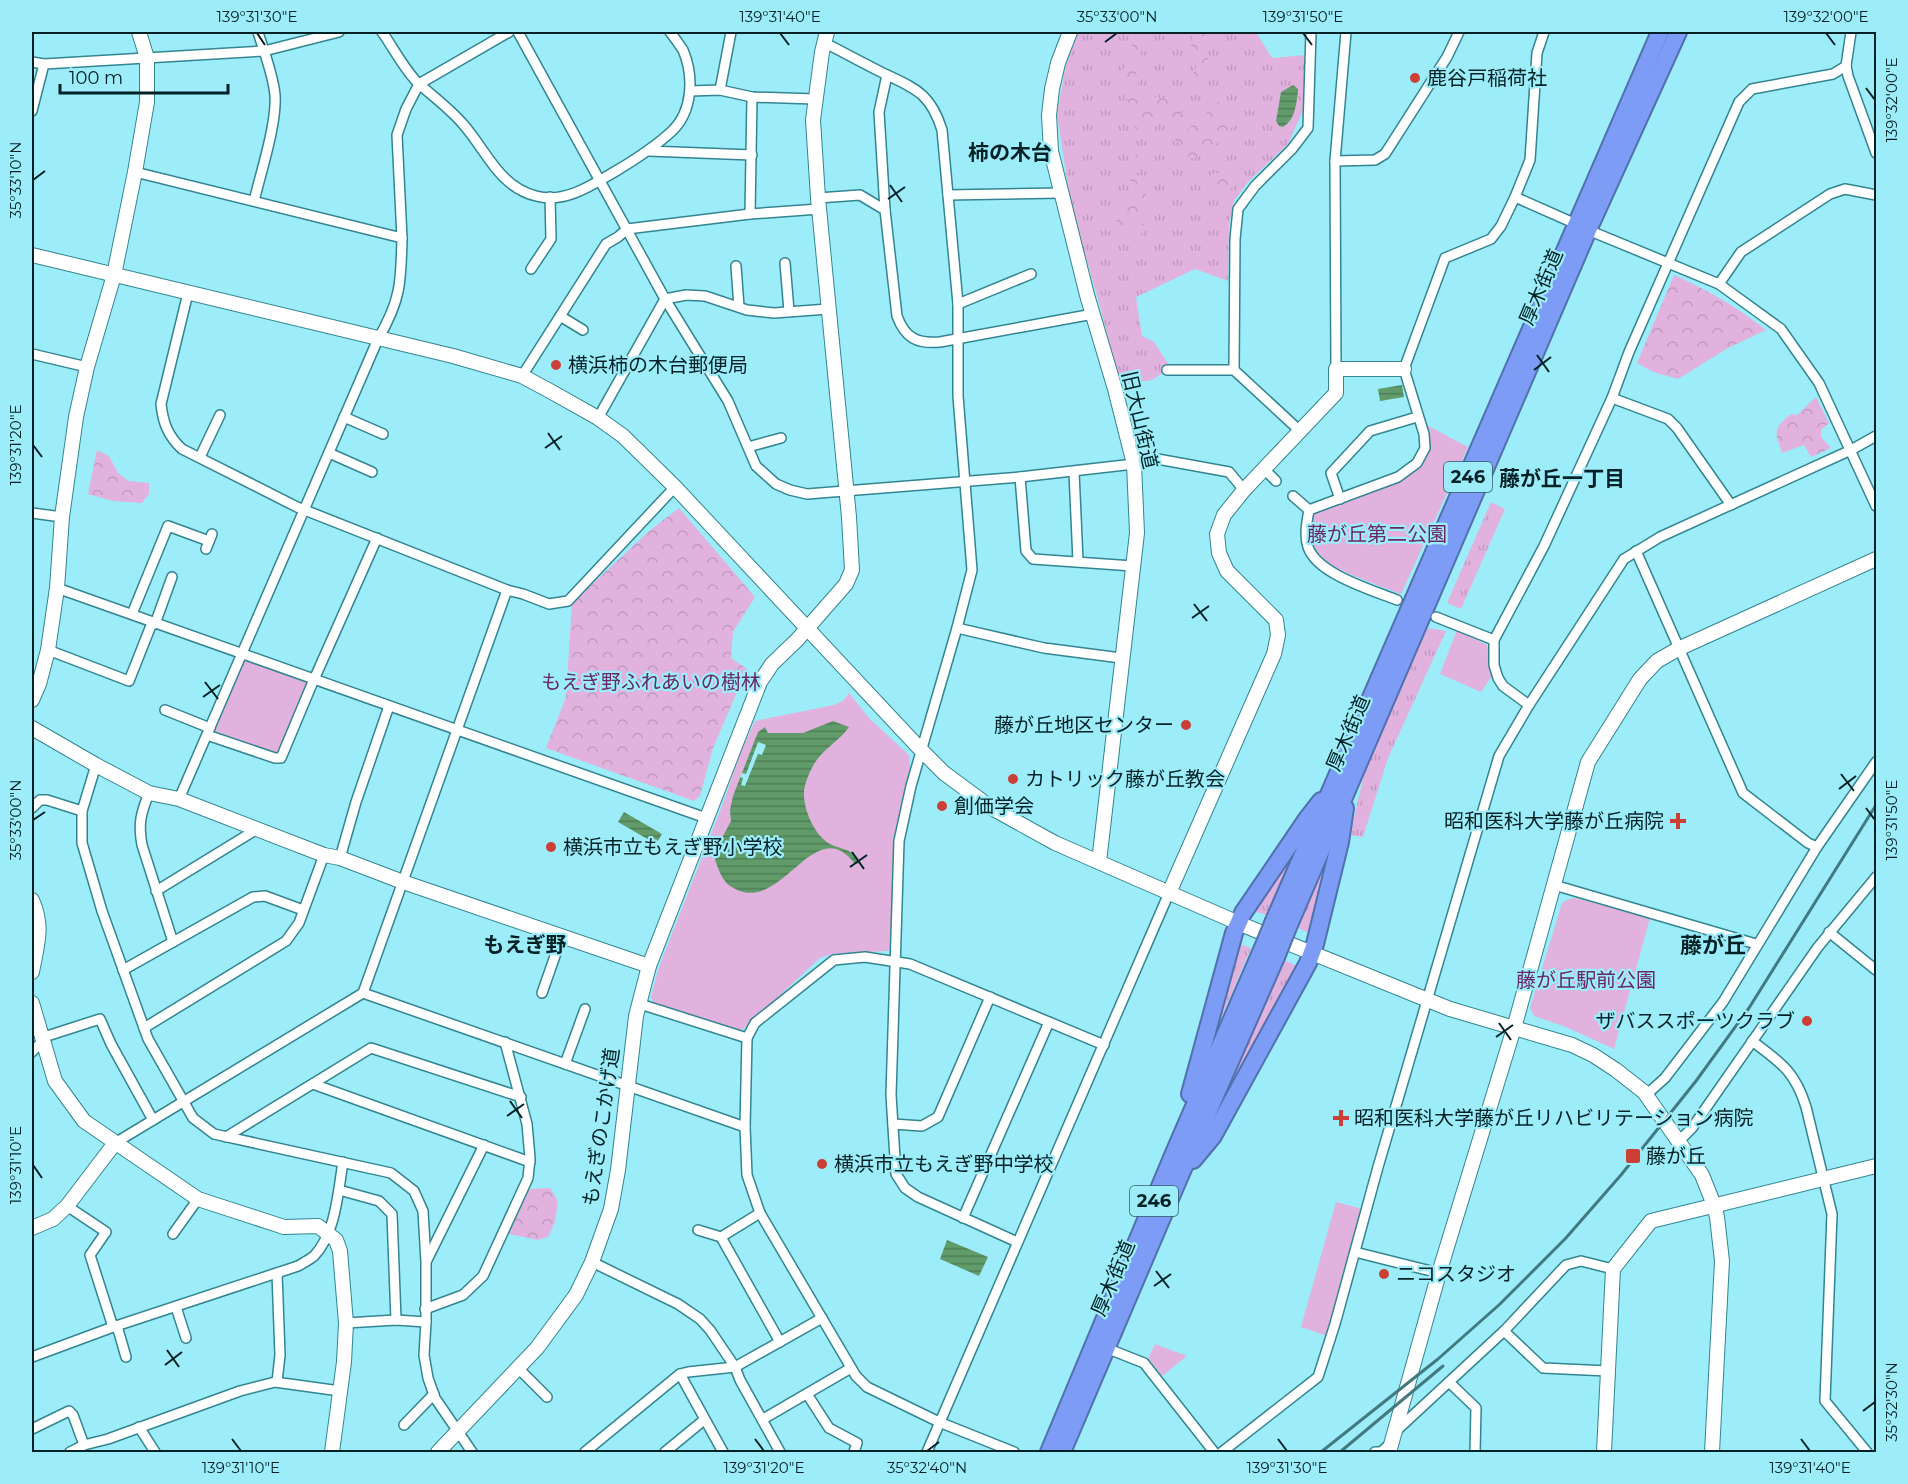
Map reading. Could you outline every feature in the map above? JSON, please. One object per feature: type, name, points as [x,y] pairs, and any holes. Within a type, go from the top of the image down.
[{"type":"highway","name":"厚木街道","points":[[1062,1452],[1178,1180],[1281,924],[1582,227],[1660,32]]},
{"type":"highway","name":"厚木街道","points":[[1582,227],[1618,163],[1678,32]]},
{"type":"highway","name":"246","points":[[1618,163],[1688,32]]},
{"type":"highway","points":[[1173,1153],[1234,933],[1243,913],[1307,819],[1342,784]]},
{"type":"highway","points":[[1178,1180],[1213,1136],[1312,954],[1340,842],[1342,784]]},
{"type":"highway","name":"厚木街道","points":[[1049,1452],[1173,1153],[1269,954]]},
{"type":"street","points":[[32,700],[48,650],[57,588],[62,517],[76,417],[87,367],[114,275],[147,102],[147,58],[139,32]]},
{"type":"street","points":[[254,201],[275,111],[275,94],[258,32]]},
{"type":"street","points":[[32,62],[44,64],[264,51],[339,32]]},
{"type":"street","points":[[382,32],[419,84],[451,110],[471,132],[499,173],[516,189],[537,196],[560,198],[599,181],[649,151],[674,130],[687,106],[690,91],[687,63],[682,49],[670,32]]},
{"type":"street","points":[[179,799],[378,339],[395,308],[401,285],[402,238],[397,135],[406,109],[424,79],[509,32]]},
{"type":"street","points":[[518,32],[665,299],[728,401],[756,466],[776,484],[807,494],[1074,472],[1134,464],[1141,458],[1152,458],[1229,472],[1244,490]]},
{"type":"street","points":[[720,90],[731,32]]},
{"type":"street","name":"旧大山街道","points":[[1070,32],[1058,63],[1049,115],[1052,151],[1061,193],[1134,464],[1137,533],[1099,862]]},
{"type":"street","points":[[1234,370],[1235,239],[1238,209],[1254,186],[1292,149],[1308,128],[1311,32]]},
{"type":"street","points":[[927,1452],[1274,654],[1278,635],[1276,620],[1227,571],[1218,553],[1217,534],[1224,514],[1244,490],[1335,393],[1335,161],[1346,32]]},
{"type":"street","points":[[1335,161],[1376,160],[1385,154],[1447,57],[1459,32]]},
{"type":"street","points":[[1309,510],[1398,477],[1417,463],[1425,448],[1424,434],[1404,369],[1445,258],[1491,239],[1501,226],[1515,197],[1530,160],[1537,53],[1544,32]]},
{"type":"street","points":[[1851,32],[1846,66],[1848,76],[1876,153]]},
{"type":"street","points":[[826,37],[887,75],[920,92],[937,115],[942,130],[958,304],[958,396],[972,570],[911,786],[899,840],[891,1095],[896,1174],[904,1188],[918,1197],[1017,1242]]},
{"type":"street","name":"もえぎのこかげ道","points":[[438,1452],[537,1348],[570,1305],[592,1262],[611,1209],[630,1057],[649,966],[760,682],[771,664],[846,584],[852,570],[847,491],[828,309],[813,120],[826,37]]},
{"type":"street","points":[[32,111],[44,64]]},
{"type":"street","points":[[1529,705],[1503,686],[1498,678],[1494,665],[1494,640],[1544,546],[1612,398],[1629,352],[1739,102],[1752,89],[1833,74],[1846,66]]},
{"type":"street","points":[[887,75],[879,112],[885,210],[897,316],[901,327],[908,335],[926,343],[1093,314]]},
{"type":"street","points":[[690,91],[720,90],[752,97],[815,99]]},
{"type":"street","points":[[750,214],[752,97]]},
{"type":"street","points":[[649,151],[752,155]]},
{"type":"street","points":[[135,172],[402,238]]},
{"type":"street","points":[[1719,284],[1741,252],[1830,194],[1845,189],[1876,195]]},
{"type":"street","points":[[948,195],[1061,193]]},
{"type":"street","points":[[522,376],[606,244],[627,229],[819,204],[860,195],[885,210]]},
{"type":"street","points":[[531,269],[540,247],[551,239],[550,197]]},
{"type":"street","points":[[1515,197],[1719,284],[1781,329],[1819,383],[1876,506]]},
{"type":"street","points":[[32,255],[453,356],[522,376],[598,418],[623,436],[675,487],[922,751],[945,773],[990,807],[1056,843],[1312,954],[1428,1000],[1565,1042],[1593,1055],[1616,1070],[1646,1095],[1702,1175],[1714,1205],[1722,1261],[1712,1452]]},
{"type":"street","points":[[784,264],[789,311]]},
{"type":"street","points":[[736,267],[739,307]]},
{"type":"street","points":[[958,304],[1031,274]]},
{"type":"street","points":[[188,293],[161,404],[167,432],[182,449],[305,510],[507,590],[549,604],[568,601],[675,487]]},
{"type":"street","points":[[665,299],[705,296],[761,312],[828,309]]},
{"type":"street","points":[[598,418],[665,299]]},
{"type":"street","points":[[560,316],[583,330]]},
{"type":"street","points":[[32,354],[87,367]]},
{"type":"street","points":[[1336,369],[1404,369]]},
{"type":"street","points":[[1167,370],[1234,370],[1300,431]]},
{"type":"street","points":[[1612,398],[1668,419],[1677,428],[1731,505]]},
{"type":"street","points":[[200,458],[220,415]]},
{"type":"street","points":[[344,417],[382,434]]},
{"type":"street","points":[[1340,499],[1331,473],[1370,431],[1417,417]]},
{"type":"street","points":[[1222,1452],[1318,1377],[1499,756],[1529,705],[1624,559],[1660,537],[1851,450],[1876,436]]},
{"type":"street","points":[[748,447],[781,438]]},
{"type":"street","points":[[329,453],[358,461],[372,472]]},
{"type":"street","points":[[1265,470],[1276,481]]},
{"type":"street","points":[[1074,472],[1078,561]]},
{"type":"street","points":[[1020,477],[1026,551],[1033,560],[1133,566]]},
{"type":"street","points":[[1293,496],[1309,510]]},
{"type":"street","points":[[1309,510],[1306,528],[1308,547],[1318,562],[1332,572],[1397,600]]},
{"type":"street","points":[[32,513],[62,517]]},
{"type":"street","points":[[132,615],[168,526],[209,541]]},
{"type":"street","points":[[165,710],[208,731],[275,758],[281,758],[377,538]]},
{"type":"street","points":[[1636,551],[1743,793],[1808,843],[1817,847]]},
{"type":"street","points":[[1392,1442],[1439,1273],[1514,1028],[1587,762],[1640,679],[1657,661],[1678,649],[1876,559]]},
{"type":"street","points":[[48,650],[129,681],[172,577]]},
{"type":"street","points":[[57,588],[706,818]]},
{"type":"street","points":[[32,1228],[53,1219],[67,1206],[115,1143],[363,993],[507,590]]},
{"type":"street","points":[[1436,617],[1494,640]]},
{"type":"street","points":[[957,628],[1044,648],[1121,658]]},
{"type":"street","points":[[340,858],[356,801],[389,706]]},
{"type":"street","points":[[32,728],[149,793],[179,799],[324,855],[340,858],[403,882],[649,966]]},
{"type":"street","points":[[1646,1095],[1665,1078],[1723,1002],[1756,944],[1817,847],[1876,762]]},
{"type":"street","points":[[96,765],[82,812],[82,843],[102,911],[148,1039],[193,1118],[214,1134],[391,1173],[414,1191],[423,1211],[426,1262],[424,1355],[428,1378],[434,1394],[472,1452]]},
{"type":"street","points":[[149,793],[141,812],[142,845],[172,942]]},
{"type":"street","points":[[32,808],[40,800],[47,800],[82,812]]},
{"type":"street","points":[[156,891],[257,829]]},
{"type":"street","points":[[144,1028],[286,941],[299,923],[324,855]]},
{"type":"street","points":[[1679,1141],[1692,1128],[1829,932],[1875,881]]},
{"type":"street","points":[[1554,885],[1756,944]]},
{"type":"street","points":[[123,970],[253,897],[265,896],[303,910]]},
{"type":"street","points":[[32,900],[40,929],[32,972]]},
{"type":"street","points":[[1829,932],[1876,970]]},
{"type":"street","points":[[542,993],[562,936]]},
{"type":"street","points":[[1014,1452],[939,1422],[867,1387],[856,1376],[760,1213],[747,1175],[745,1127],[747,1038],[755,1023],[834,960],[865,957],[910,964],[1104,1045]]},
{"type":"street","points":[[363,993],[745,1127]]},
{"type":"street","points":[[893,1124],[922,1126],[938,1118],[990,997]]},
{"type":"street","points":[[32,1003],[55,1082],[84,1121],[198,1199],[284,1227],[318,1226],[336,1240],[340,1251],[346,1323],[344,1362],[333,1452]]},
{"type":"street","points":[[640,1004],[747,1038]]},
{"type":"street","points":[[565,1064],[585,1010]]},
{"type":"street","points":[[32,1052],[47,1036],[100,1019],[111,1044],[153,1120]]},
{"type":"street","points":[[963,1218],[1049,1022]]},
{"type":"street","points":[[1752,1041],[1783,1064],[1791,1072],[1802,1091],[1832,1214],[1825,1401],[1866,1452]]},
{"type":"street","points":[[425,1309],[463,1295],[483,1276],[528,1178],[530,1162],[528,1124],[505,1042]]},
{"type":"street","points":[[226,1137],[371,1048],[521,1097]]},
{"type":"street","points":[[313,1084],[530,1162]]},
{"type":"street","points":[[426,1262],[484,1145]]},
{"type":"street","points":[[32,1357],[298,1266],[314,1256],[328,1233],[339,1190],[343,1162]]},
{"type":"street","points":[[1604,1452],[1612,1269],[1651,1221],[1876,1166]]},
{"type":"street","points":[[339,1190],[379,1201],[392,1214],[396,1320]]},
{"type":"street","points":[[173,1234],[198,1199]]},
{"type":"street","points":[[67,1206],[106,1232],[90,1255],[126,1357]]},
{"type":"street","points":[[721,1238],[760,1213]]},
{"type":"street","points":[[698,1230],[721,1238],[780,1342]]},
{"type":"street","points":[[1355,1252],[1439,1273]]},
{"type":"street","points":[[1375,1452],[1381,1452],[1392,1442],[1449,1382],[1504,1331],[1566,1265],[1581,1261],[1612,1269]]},
{"type":"street","points":[[592,1262],[690,1311],[711,1330],[735,1367],[780,1452]]},
{"type":"street","points":[[277,1273],[280,1355],[277,1382]]},
{"type":"street","points":[[176,1306],[186,1338]]},
{"type":"street","points":[[585,1452],[680,1374],[735,1367],[822,1318]]},
{"type":"street","points":[[346,1323],[396,1320],[426,1322]]},
{"type":"street","points":[[1504,1331],[1543,1368],[1608,1371]]},
{"type":"street","points":[[1107,1348],[1144,1363],[1214,1452]]},
{"type":"street","points":[[518,1368],[547,1398]]},
{"type":"street","points":[[763,1419],[851,1368]]},
{"type":"street","points":[[680,1374],[723,1452]]},
{"type":"street","points":[[70,1452],[84,1444],[108,1439],[240,1391],[277,1382],[340,1391]]},
{"type":"street","points":[[1449,1382],[1476,1408],[1475,1452]]},
{"type":"street","points":[[404,1425],[434,1394]]},
{"type":"street","points":[[807,1394],[829,1428],[857,1443],[854,1452]]},
{"type":"street","points":[[32,1429],[69,1411],[73,1415],[84,1444]]},
{"type":"street","points":[[665,1452],[704,1420]]},
{"type":"street","points":[[139,1427],[155,1452]]},
{"type":"green space","points":[[1078,32],[1252,32],[1257,34],[1272,58],[1306,55],[1305,106],[1288,144],[1248,182],[1234,201],[1229,224],[1228,281],[1195,269],[1136,297],[1142,336],[1154,342],[1171,368],[1152,380],[1120,385],[1071,206],[1057,114],[1065,69]],"holes":[[[1281,93],[1293,114],[1288,124],[1276,121]]]},
{"type":"green space","points":[[1193,32],[1204,32],[1208,71],[1190,87],[1187,83],[1196,68],[1191,47]]},
{"type":"green space","points":[[1135,37],[1143,44],[1136,74],[1140,94],[1176,101],[1188,129],[1202,119],[1215,102],[1224,102],[1234,125],[1207,154],[1189,159],[1184,147],[1173,138],[1174,119],[1160,122],[1144,137],[1133,125],[1125,90],[1131,84],[1123,71]]},
{"type":"green space","points":[[1138,153],[1152,158],[1136,174],[1138,190],[1149,196],[1146,210],[1138,218],[1147,228],[1138,237],[1133,229],[1123,231],[1116,219],[1115,197],[1124,203],[1133,193],[1128,168]]},
{"type":"green space","points":[[1232,171],[1237,180],[1228,193],[1217,200],[1210,186],[1212,174]]},
{"type":"green space","points":[[1674,275],[1722,300],[1766,330],[1728,348],[1678,379],[1653,372],[1637,363]]},
{"type":"green space","points":[[1816,397],[1829,423],[1821,430],[1821,437],[1831,448],[1811,457],[1804,445],[1782,453],[1777,436],[1778,428],[1791,414],[1797,415]]},
{"type":"green space","name":"藤が丘第二公園","points":[[1419,421],[1468,447],[1401,594],[1345,572],[1326,561],[1314,546],[1311,537],[1312,512],[1398,477],[1425,448]]},
{"type":"green space","points":[[97,450],[109,456],[118,473],[128,481],[149,483],[149,494],[142,503],[113,501],[88,494]]},
{"type":"green space","points":[[1491,502],[1505,509],[1461,609],[1447,603]]},
{"type":"green space","name":"もえぎ野ふれあいの樹林","points":[[679,508],[755,597],[733,632],[731,658],[747,669],[713,748],[700,796],[694,801],[546,748],[566,697],[572,603],[648,532]]},
{"type":"green space","points":[[1427,628],[1446,631],[1388,758],[1363,837],[1350,835],[1364,774]]},
{"type":"green space","points":[[1457,630],[1487,645],[1494,673],[1481,692],[1440,674]]},
{"type":"green space","points":[[243,654],[312,684],[281,751],[275,754],[218,735],[214,730]]},
{"type":"green space","points":[[849,693],[869,718],[909,755],[910,768],[893,842],[892,947],[887,951],[832,954],[820,958],[740,1032],[654,1004],[651,997],[659,967],[725,798],[740,753],[755,721],[834,705],[843,701]]},
{"type":"green space","points":[[1301,838],[1267,915],[1253,911]]},
{"type":"green space","points":[[1332,848],[1311,934],[1298,928]]},
{"type":"green space","name":"藤が丘駅前公園","points":[[1576,898],[1650,918],[1614,1049],[1566,1027],[1534,1016],[1530,1008],[1562,903]]},
{"type":"green space","points":[[1237,943],[1251,948],[1206,1054]]},
{"type":"green space","points":[[1284,960],[1301,968],[1218,1112]]},
{"type":"green space","points":[[550,1188],[558,1201],[555,1222],[548,1237],[538,1240],[509,1234],[529,1189]]},
{"type":"green space","points":[[1336,1202],[1362,1209],[1327,1336],[1301,1327]]},
{"type":"green space","points":[[1155,1344],[1187,1356],[1162,1376],[1148,1358]]},
{"type":"shaded area","points":[[1293,85],[1298,89],[1294,112],[1287,124],[1283,127],[1279,126],[1276,121],[1281,92]]},
{"type":"shaded area","points":[[1402,385],[1404,397],[1380,401],[1378,389]]},
{"type":"shaded area","points":[[833,721],[849,727],[812,767],[804,791],[805,806],[814,828],[824,840],[851,852],[860,863],[855,864],[841,851],[827,849],[813,854],[771,886],[756,892],[740,891],[731,887],[720,874],[715,860],[721,840],[731,821],[730,810],[733,796],[758,732],[765,727],[768,733],[803,733]]},
{"type":"shaded area","points":[[624,812],[662,834],[656,844],[618,822]]},
{"type":"shaded area","points":[[947,1240],[988,1257],[979,1276],[940,1259]]},
{"type":"pier","points":[[758,742],[766,745],[762,755],[758,754],[745,786],[741,785],[743,778],[740,777],[742,773],[746,774]]},
{"type":"railway","points":[[1321,1452],[1438,1359],[1500,1304],[1565,1239],[1621,1175],[1696,1081],[1749,1008],[1876,805]]},
{"type":"railway","points":[[1340,1452],[1443,1366]]},
{"type":"place","name":"鹿谷戸稲荷社","points":[[1415,78]]},
{"type":"place","name":"横浜柿の木台郵便局","points":[[556,365]]},
{"type":"place","name":"藤が丘地区センター","points":[[1186,725]]},
{"type":"place","name":"カトリック藤が丘教会","points":[[1013,779]]},
{"type":"place","name":"創価学会","points":[[942,806]]},
{"type":"place","name":"昭和医科大学藤が丘病院","points":[[1678,821]]},
{"type":"place","name":"横浜市立もえぎ野小学校","points":[[551,847]]},
{"type":"place","name":"ザバススポーツクラブ","points":[[1807,1021]]},
{"type":"place","name":"昭和医科大学藤が丘リハビリテーション病院","points":[[1341,1118]]},
{"type":"place","name":"藤が丘","points":[[1633,1156]]},
{"type":"place","name":"横浜市立もえぎ野中学校","points":[[822,1164]]},
{"type":"place","name":"ニコスタジオ","points":[[1384,1274]]},
{"type":"district","name":"柿の木台","points":[[1010,152]]},
{"type":"district","name":"藤が丘一丁目","points":[[1562,478]]},
{"type":"district","name":"もえぎ野","points":[[525,944]]},
{"type":"district","name":"藤が丘","points":[[1713,945]]}]
